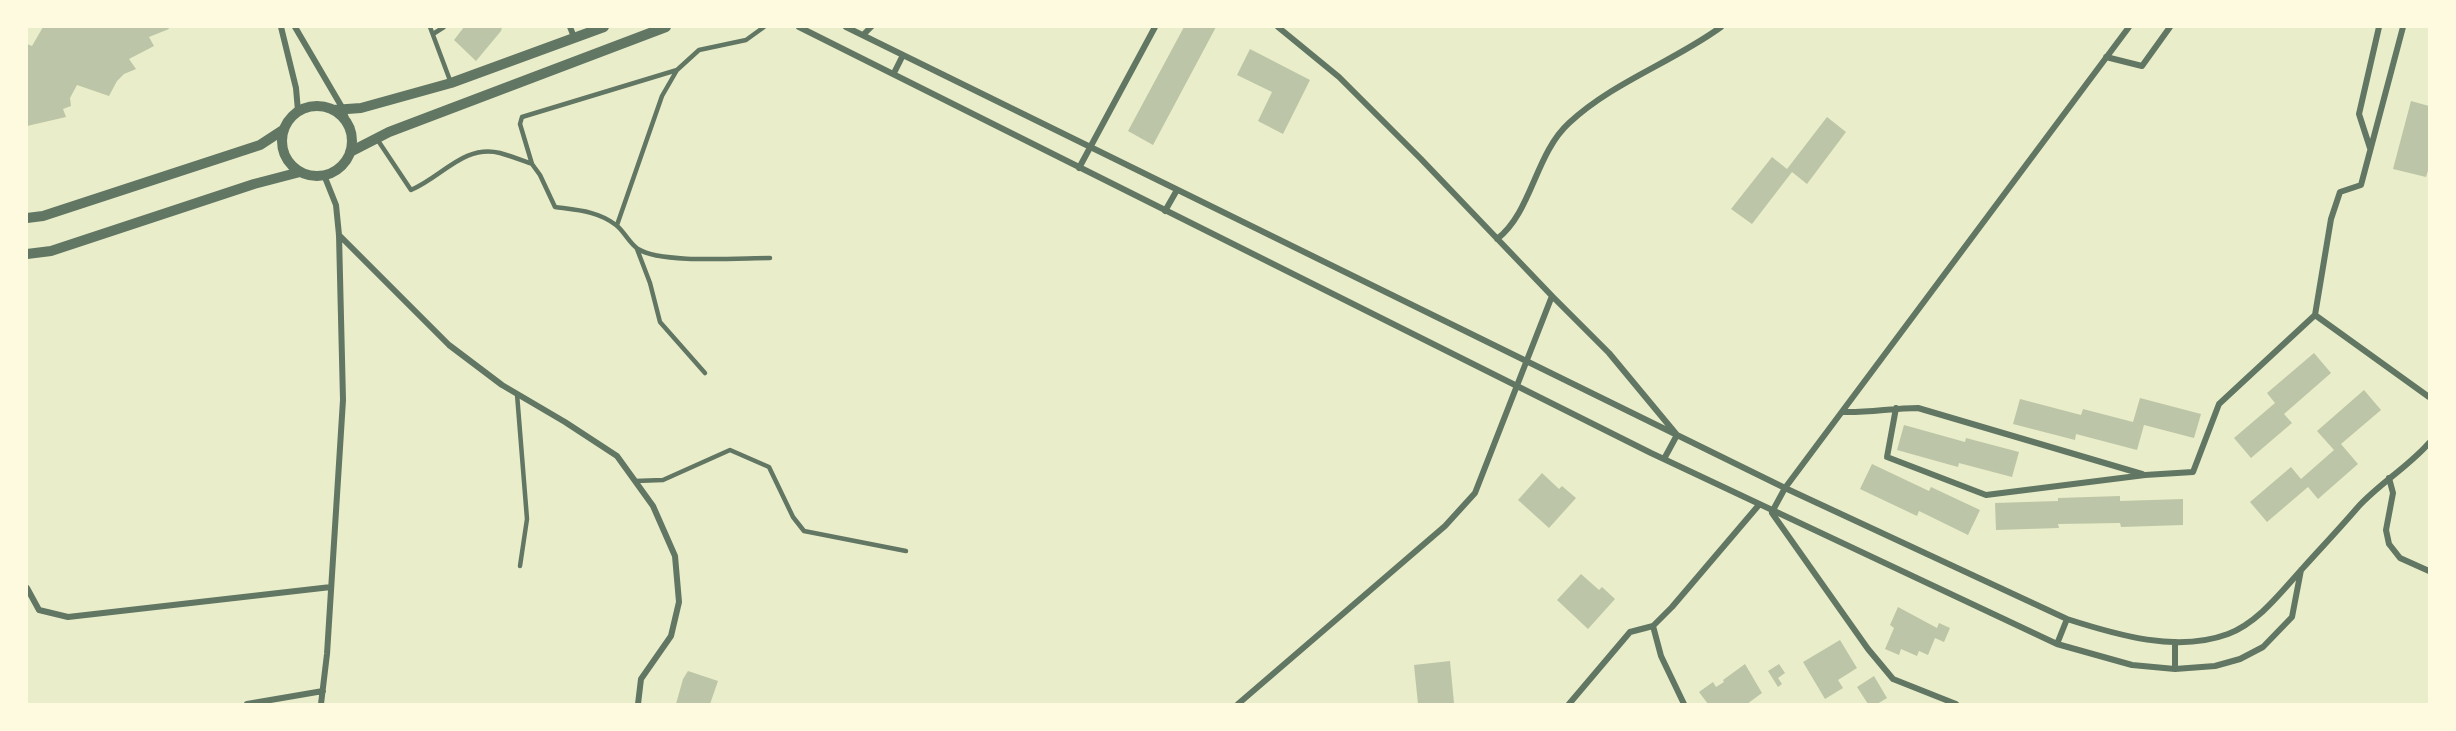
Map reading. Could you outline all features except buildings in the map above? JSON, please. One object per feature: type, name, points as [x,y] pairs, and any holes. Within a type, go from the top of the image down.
[{"type":"street","points":[[280,27],[296,88],[298,111]]},
{"type":"street","points":[[295,27],[338,110],[350,128],[352,140],[350,152],[336,171],[324,176],[312,176],[300,172],[291,165],[284,154],[283,130],[289,119],[298,111],[310,106],[338,110],[361,108],[451,83],[572,32],[599,28]]},
{"type":"street","points":[[350,152],[376,137],[666,27]]},
{"type":"street","points":[[799,27],[1758,506],[2057,645],[2132,665],[2175,669],[2215,666],[2240,659],[2263,646],[2292,617],[2302,569]]},
{"type":"street","points":[[846,27],[1785,488],[2067,619],[2136,638],[2175,642],[2211,639],[2247,624],[2275,599],[2368,496],[2429,443]]},
{"type":"street","points":[[863,35],[871,27]]},
{"type":"street","points":[[1078,168],[1091,148],[1155,27]]},
{"type":"street","points":[[1278,27],[1339,77],[1421,159],[1609,353],[1677,435]]},
{"type":"street","points":[[1497,239],[1505,233],[1515,219],[1550,146],[1568,123],[1589,106],[1721,27]]},
{"type":"street","points":[[1772,512],[1785,488],[2129,27]]},
{"type":"street","points":[[2106,57],[2142,66],[2170,27]]},
{"type":"street","points":[[2370,150],[2359,114],[2379,27]]},
{"type":"street","points":[[1896,408],[1887,457],[1986,495],[2145,475],[2193,472],[2219,404],[2314,315],[2331,219],[2340,192],[2361,184],[2403,27]]},
{"type":"street","points":[[894,73],[903,56]]},
{"type":"street","points":[[27,218],[43,216],[260,145],[283,130]]},
{"type":"street","points":[[27,254],[51,251],[254,184],[300,172]]},
{"type":"street","points":[[321,704],[343,400],[339,235],[336,205],[324,176]]},
{"type":"street","points":[[1166,211],[1177,190]]},
{"type":"street","points":[[339,235],[449,345],[517,394],[617,456],[653,506],[675,556],[679,602],[671,636],[641,679],[638,704]]},
{"type":"street","points":[[1238,704],[1445,526],[1475,493],[1518,388],[1552,296]]},
{"type":"street","points":[[2314,315],[2429,397]]},
{"type":"street","points":[[1842,411],[1867,413],[1896,408],[1918,408],[2145,475]]},
{"type":"street","points":[[1664,459],[1677,435]]},
{"type":"street","points":[[2389,478],[2393,493],[2386,530],[2389,544],[2400,558],[2429,571]]},
{"type":"street","points":[[1569,704],[1630,632],[1653,626],[1672,607],[1758,506]]},
{"type":"street","points":[[1772,512],[1868,649],[1893,679],[1956,704]]},
{"type":"street","points":[[27,588],[39,610],[68,617],[331,587]]},
{"type":"street","points":[[2057,645],[2067,619]]},
{"type":"street","points":[[1653,626],[1661,656],[1684,704]]},
{"type":"street","points":[[2175,642],[2175,669]]},
{"type":"street","points":[[247,704],[322,691]]},
{"type":"lane","points":[[430,27],[451,83]]},
{"type":"lane","points":[[433,34],[444,27]]},
{"type":"lane","points":[[617,225],[662,96],[677,70],[699,50],[746,40],[764,27]]},
{"type":"lane","points":[[677,70],[522,117],[520,124],[532,164],[540,175],[555,207],[588,211],[617,225],[637,248],[650,283],[660,322],[705,373]]},
{"type":"lane","points":[[376,137],[411,190],[425,184],[464,156],[482,152],[499,153],[532,164]]},
{"type":"lane","points":[[637,248],[660,257],[770,258]]},
{"type":"lane","points":[[517,394],[527,519],[520,566]]},
{"type":"lane","points":[[635,481],[663,480],[730,450],[769,467],[793,517],[804,531],[906,551]]}]
